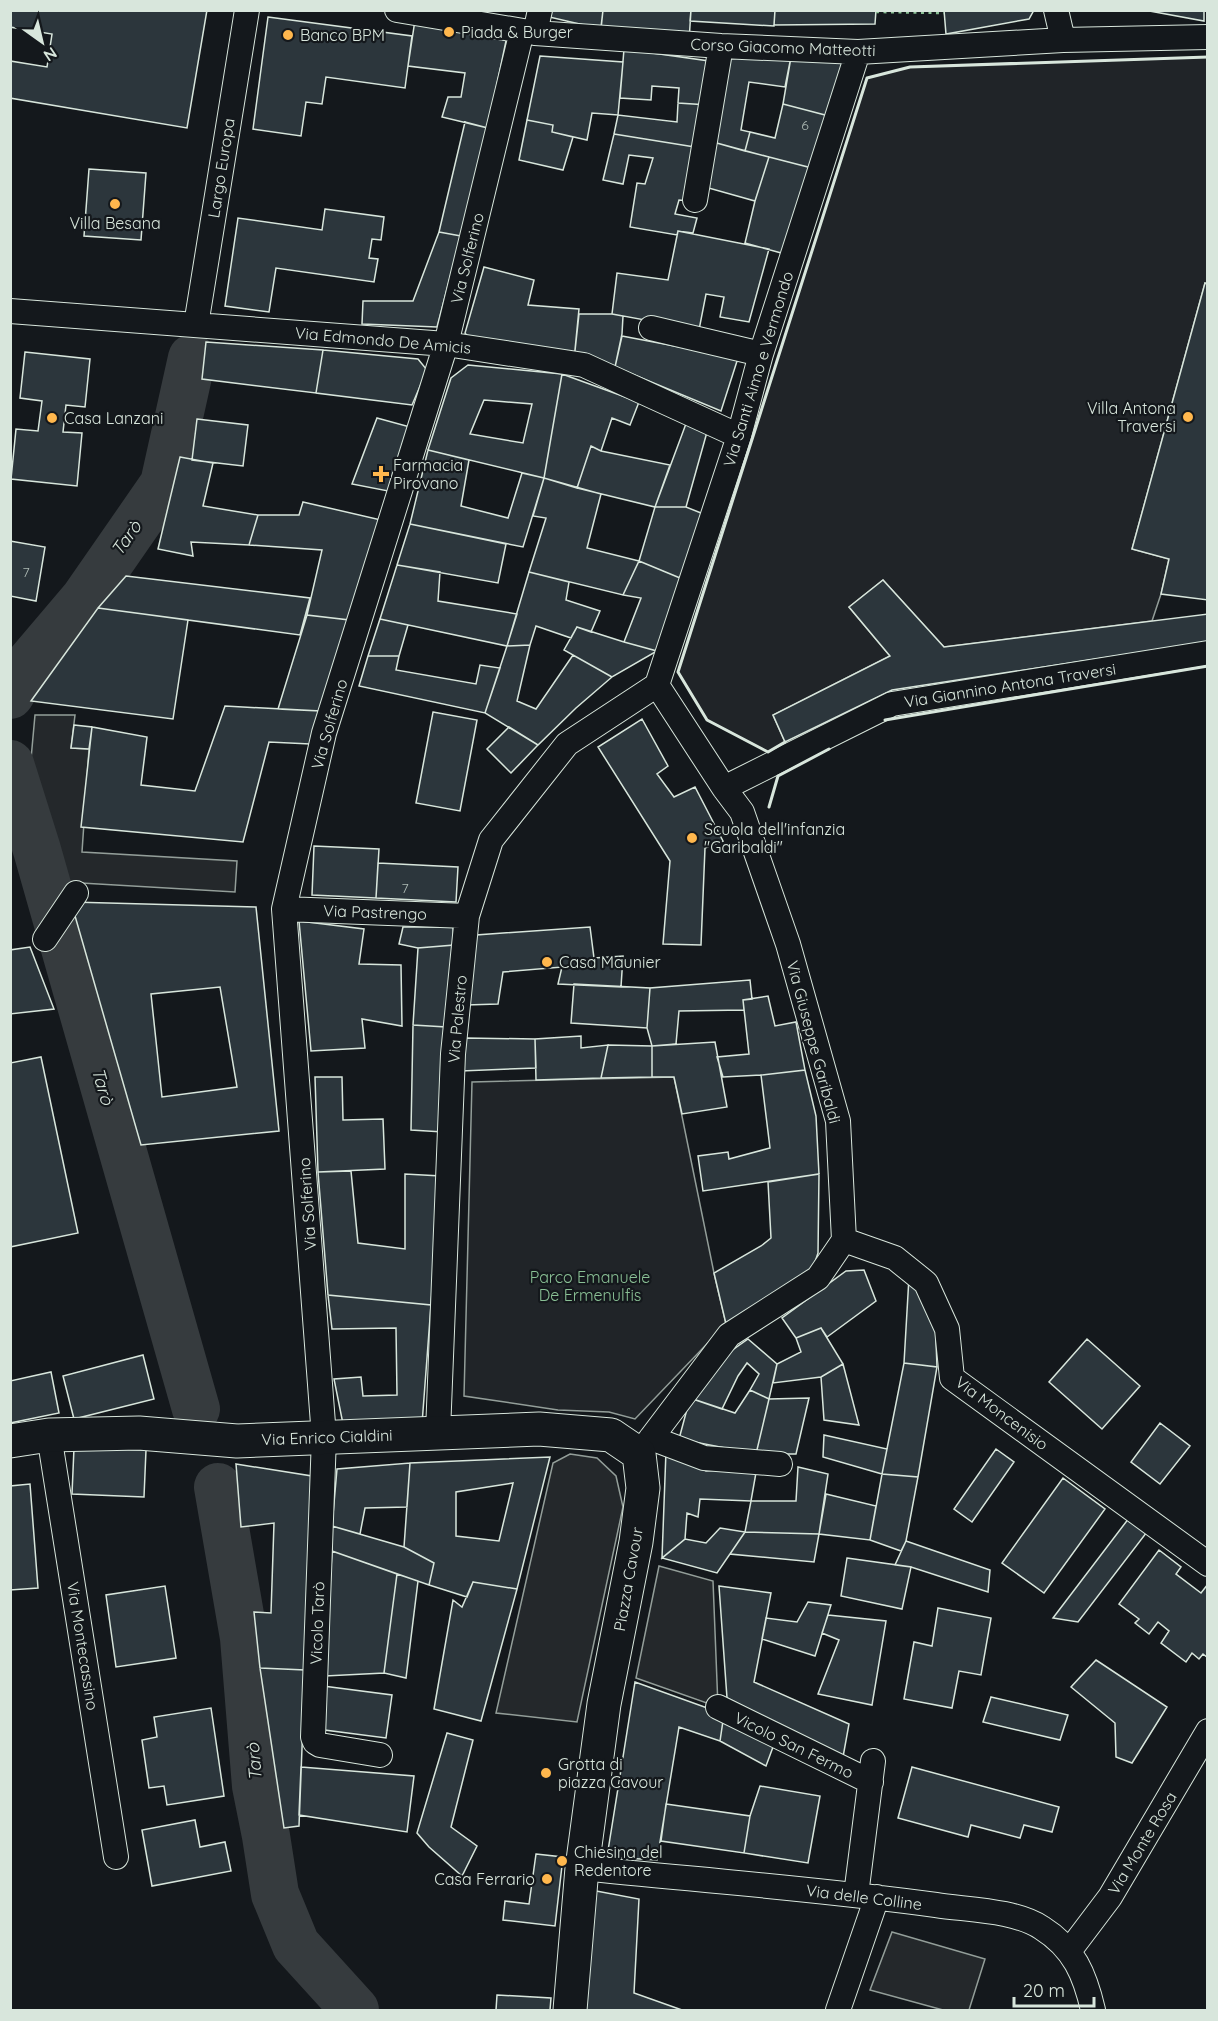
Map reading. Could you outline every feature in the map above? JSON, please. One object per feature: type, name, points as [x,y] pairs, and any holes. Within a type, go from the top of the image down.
[{"type":"street","name":"Largo Europa","points":[[196,325],[247,10]]},
{"type":"street","name":"Corso Giacomo Matteotti","points":[[397,10],[721,46],[858,52],[1063,40],[1208,37]]},
{"type":"street","points":[[1056,10],[1063,40]]},
{"type":"street","name":"Via Solferino","points":[[324,1437],[284,909],[324,733],[446,344],[532,25]]},
{"type":"street","points":[[695,200],[721,46]]},
{"type":"street","name":"Via Santi Aimo e Vermondo","points":[[657,685],[740,436],[761,354],[858,52]]},
{"type":"street","name":"Via Edmondo De Amicis","points":[[10,311],[446,344],[584,365],[740,436]]},
{"type":"street","points":[[651,328],[761,354]]},
{"type":"street","name":"Via Giannino Antona Traversi","points":[[724,788],[892,704],[1208,653]]},
{"type":"street","name":"Via Giuseppe Garibaldi","points":[[657,685],[742,812],[788,944],[838,1120],[844,1240]]},
{"type":"street","name":"Via Palestro","points":[[438,1432],[453,1054],[466,916],[491,840],[567,744],[657,685]]},
{"type":"street","points":[[45,939],[76,894]]},
{"type":"street","name":"Via Pastrengo","points":[[284,909],[466,916]]},
{"type":"street","points":[[780,1464],[704,1458],[645,1446],[729,1335],[818,1278],[844,1240]]},
{"type":"street","name":"Via Moncenisio","points":[[844,1240],[895,1258],[926,1283],[947,1329],[952,1378],[1208,1564]]},
{"type":"street","name":"Via Enrico Cialdini","points":[[10,1441],[50,1435],[139,1433],[237,1441],[539,1429],[611,1436],[645,1446]]},
{"type":"street","name":"Via Montecassino","points":[[50,1435],[116,1857]]},
{"type":"street","name":"Vicolo Tarò","points":[[324,1437],[313,1737],[320,1745],[380,1755]]},
{"type":"street","name":"Piazza Cavour","points":[[570,2010],[582,1868],[604,1704],[636,1542],[643,1488],[645,1446]]},
{"type":"street","name":"Vicolo San Fermo","points":[[718,1707],[872,1772],[867,1896],[838,2010]]},
{"type":"street","name":"Via Monte Rosa","points":[[1070,1950],[1110,1897],[1208,1731]]},
{"type":"street","name":"Via delle Colline","points":[[582,1868],[867,1896],[1012,1916],[1041,1927],[1070,1950],[1088,1989],[1093,2010]]},
{"type":"green space","points":[[1207,57],[1207,284],[1205,283],[1132,549],[1169,559],[1152,621],[944,647],[883,580],[849,607],[890,656],[773,715],[785,742],[768,752],[707,720],[678,672],[867,78],[910,67]]},
{"type":"green space","name":"Parco Emanuele De Ermenulfis","points":[[674,1077],[726,1324],[635,1419],[609,1412],[558,1410],[464,1396],[472,1082]]},
{"type":"shaded area","points":[[35,715],[75,715],[71,748],[89,749],[82,852],[237,861],[235,892],[64,884],[30,770]]},
{"type":"shaded area","points":[[570,1454],[597,1458],[616,1476],[623,1507],[577,1722],[496,1713],[553,1463]]},
{"type":"shaded area","points":[[659,1566],[713,1581],[718,1707],[636,1678]]},
{"type":"shaded area","points":[[892,1932],[985,1959],[969,2010],[943,2010],[870,1990]]},
{"type":"building","points":[[10,10],[207,10],[187,128],[10,98],[10,61],[47,67],[52,34],[10,27]]},
{"type":"building","points":[[546,10],[603,10],[601,29],[545,16]]},
{"type":"building","points":[[603,10],[691,10],[689,41],[601,27]]},
{"type":"building","points":[[691,10],[775,10],[774,26],[690,21]]},
{"type":"building","points":[[775,10],[876,10],[875,24],[774,25]]},
{"type":"building","points":[[944,10],[1034,10],[1029,19],[946,34]]},
{"type":"building","points":[[1144,10],[1204,10],[1204,21]]},
{"type":"building","points":[[268,17],[412,36],[405,88],[326,77],[322,104],[306,102],[301,136],[253,129]]},
{"type":"building","points":[[415,20],[499,32],[506,41],[488,128],[442,117],[448,97],[461,97],[465,73],[408,66]]},
{"type":"building","points":[[624,49],[716,62],[708,105],[678,103],[679,88],[652,86],[651,100],[620,98]]},
{"type":"building","points":[[728,51],[791,57],[785,87],[749,82],[741,130],[750,132],[745,151],[713,142]]},
{"type":"building","points":[[540,56],[623,62],[618,115],[592,113],[587,140],[552,132],[553,125],[527,120]]},
{"type":"building","points":[[791,57],[848,59],[829,116],[783,104]]},
{"type":"building","points":[[678,103],[708,105],[701,148],[614,134],[618,115],[677,122]]},
{"type":"building","points":[[783,104],[829,116],[812,168],[745,151],[750,132],[775,138]]},
{"type":"building","points":[[527,120],[553,125],[552,132],[573,137],[563,170],[519,160]]},
{"type":"building","points":[[465,122],[488,128],[461,236],[439,232]]},
{"type":"building","points":[[614,134],[701,148],[690,201],[679,200],[675,214],[697,218],[693,233],[678,231],[677,235],[630,227],[637,183],[645,184],[653,158],[629,155],[623,184],[603,180]]},
{"type":"building","points":[[713,142],[769,157],[755,201],[705,187]]},
{"type":"building","points":[[769,157],[812,168],[785,254],[745,243]]},
{"type":"building","name":"Villa Besana","points":[[89,169],[146,173],[141,240],[84,236]]},
{"type":"building","points":[[325,209],[384,217],[381,240],[372,239],[369,258],[378,259],[374,282],[276,268],[269,312],[225,306],[238,218],[322,230]]},
{"type":"building","points":[[678,231],[769,249],[749,322],[720,317],[724,297],[706,294],[699,330],[612,314],[617,273],[668,280]]},
{"type":"building","points":[[439,232],[461,236],[437,327],[362,324],[363,301],[413,301]]},
{"type":"building","points":[[484,267],[534,280],[528,305],[579,309],[574,360],[475,346],[465,333]]},
{"type":"building","name":"Villa Antona Traversi","points":[[1205,283],[1208,284],[1208,600],[1161,594],[1169,559],[1132,549]]},
{"type":"building","points":[[579,314],[623,316],[622,334],[615,367],[574,360]]},
{"type":"building","points":[[622,336],[738,358],[721,411],[615,367]]},
{"type":"building","points":[[206,342],[323,350],[316,393],[202,379]]},
{"type":"building","points":[[323,350],[418,359],[427,370],[412,405],[316,393]]},
{"type":"building","name":"Casa Lanzani","points":[[25,352],[90,359],[85,407],[66,405],[63,432],[82,433],[77,486],[11,479],[16,429],[38,431],[42,401],[20,398]]},
{"type":"building","points":[[468,365],[562,374],[544,478],[428,450],[451,378]],"holes":[[[484,400],[532,404],[523,443],[470,434]]]},
{"type":"building","points":[[562,374],[639,402],[630,425],[612,418],[601,451],[591,446],[577,488],[544,478]]},
{"type":"building","points":[[377,418],[410,427],[388,491],[352,484]]},
{"type":"building","points":[[197,419],[248,425],[243,466],[192,460]]},
{"type":"building","points":[[687,421],[707,432],[686,507],[655,507]]},
{"type":"building","points":[[591,446],[601,451],[670,465],[655,507],[577,488]]},
{"type":"building","points":[[428,450],[469,460],[461,506],[508,518],[522,473],[544,478],[523,547],[410,524]]},
{"type":"building","points":[[180,457],[213,463],[203,506],[258,515],[249,545],[191,542],[193,556],[158,549]]},
{"type":"building","points":[[544,478],[601,494],[587,548],[639,561],[623,595],[529,572],[546,518],[533,516]]},
{"type":"building","points":[[303,502],[381,520],[349,620],[307,615],[322,550],[249,545],[258,515],[299,515]]},
{"type":"building","points":[[655,507],[686,507],[706,515],[680,578],[639,561]]},
{"type":"building","points":[[410,524],[506,544],[498,583],[397,565]]},
{"type":"building","points":[[10,541],[45,547],[36,601],[10,596]]},
{"type":"building","points":[[639,561],[680,578],[657,651],[624,642],[641,598],[623,595]]},
{"type":"building","points":[[397,565],[440,572],[438,601],[517,614],[507,646],[380,619]]},
{"type":"building","points":[[529,572],[569,582],[566,600],[600,611],[591,632],[577,627],[571,638],[536,626],[530,645],[507,646]]},
{"type":"building","points":[[126,576],[310,598],[300,635],[98,608]]},
{"type":"building","points":[[883,580],[944,647],[1208,614],[1208,642],[892,690],[785,742],[773,715],[890,656],[849,607]]},
{"type":"building","points":[[98,608],[188,620],[173,719],[31,701]]},
{"type":"building","points":[[307,615],[349,620],[320,711],[278,709]]},
{"type":"building","points":[[380,619],[408,625],[399,656],[368,656]]},
{"type":"building","points":[[577,627],[657,651],[612,677],[564,650]]},
{"type":"building","points":[[530,645],[517,701],[536,709],[573,655],[612,677],[538,745],[485,713],[507,646]]},
{"type":"building","points":[[368,656],[399,656],[396,670],[476,684],[480,665],[500,668],[485,713],[359,686]]},
{"type":"building","points":[[225,706],[320,711],[310,744],[269,742],[243,842],[81,827],[92,727],[147,737],[141,785],[195,791]]},
{"type":"building","points":[[433,712],[477,720],[460,811],[416,803]]},
{"type":"building","points":[[642,719],[668,766],[657,774],[674,797],[695,787],[723,841],[705,848],[701,945],[663,944],[670,861],[598,747]]},
{"type":"building","points":[[74,725],[92,727],[89,749],[71,748]]},
{"type":"building","points":[[509,727],[538,745],[511,773],[487,749]]},
{"type":"building","points":[[314,846],[379,849],[376,898],[312,895]]},
{"type":"building","points":[[378,863],[458,867],[456,902],[376,898]]},
{"type":"building","points":[[71,902],[256,907],[279,1131],[141,1145]],"holes":[[[220,987],[237,1087],[162,1097],[151,994]]]},
{"type":"building","points":[[299,921],[364,929],[359,964],[401,965],[402,1026],[362,1019],[365,1048],[311,1051]]},
{"type":"building","points":[[403,927],[453,927],[454,945],[418,948],[399,944]]},
{"type":"building","name":"Casa Maunier","points":[[590,927],[594,958],[623,956],[621,987],[558,984],[562,967],[503,972],[498,1004],[466,1005],[476,935]]},
{"type":"building","points":[[454,945],[446,1027],[413,1025],[418,948]]},
{"type":"building","points":[[30,947],[54,1009],[10,1014],[10,950]]},
{"type":"building","points":[[750,980],[752,999],[743,1000],[744,1010],[679,1011],[676,1044],[652,1046],[647,1028],[650,988]]},
{"type":"building","points":[[574,984],[650,988],[647,1028],[571,1023]]},
{"type":"building","points":[[768,996],[775,1026],[796,1022],[805,1070],[723,1077],[717,1057],[749,1054],[743,1000]]},
{"type":"building","points":[[413,1025],[446,1027],[443,1132],[411,1130]]},
{"type":"building","points":[[581,1036],[581,1048],[608,1045],[601,1078],[536,1080],[535,1039]]},
{"type":"building","points":[[466,1038],[535,1039],[536,1068],[461,1071]]},
{"type":"building","points":[[715,1042],[727,1107],[682,1114],[674,1077],[652,1077],[652,1046]]},
{"type":"building","points":[[608,1045],[652,1046],[652,1077],[601,1078]]},
{"type":"building","points":[[41,1057],[78,1233],[10,1247],[10,1063]]},
{"type":"building","points":[[805,1070],[816,1116],[819,1174],[703,1191],[698,1156],[728,1152],[729,1159],[770,1148],[761,1075]]},
{"type":"building","points":[[315,1077],[342,1077],[343,1120],[383,1119],[385,1169],[318,1172]]},
{"type":"building","points":[[351,1171],[358,1243],[405,1249],[405,1174],[441,1176],[431,1305],[328,1295],[318,1172]]},
{"type":"building","points":[[819,1174],[818,1253],[814,1265],[792,1289],[726,1324],[714,1273],[771,1238],[768,1182]]},
{"type":"building","points":[[864,1270],[876,1301],[827,1337],[821,1328],[796,1338],[782,1318],[846,1271]]},
{"type":"building","points":[[909,1277],[935,1315],[937,1367],[904,1363]]},
{"type":"building","points":[[328,1295],[431,1305],[422,1424],[343,1424],[334,1379],[361,1377],[363,1396],[397,1395],[396,1328],[332,1329]]},
{"type":"building","points":[[821,1328],[843,1364],[821,1377],[773,1383],[777,1364],[801,1352],[796,1338]]},
{"type":"building","points":[[748,1339],[777,1364],[769,1399],[750,1390],[759,1374],[747,1363],[722,1409],[690,1398],[717,1361]]},
{"type":"building","points":[[1087,1339],[1140,1386],[1102,1429],[1049,1382]]},
{"type":"building","points":[[143,1355],[154,1399],[74,1419],[63,1376]]},
{"type":"building","points":[[904,1363],[937,1367],[918,1477],[882,1474]]},
{"type":"building","points":[[843,1364],[859,1425],[824,1420],[821,1377]]},
{"type":"building","points":[[51,1372],[59,1413],[10,1423],[10,1381]]},
{"type":"building","points":[[750,1390],[769,1399],[756,1454],[679,1439],[690,1398],[735,1413]]},
{"type":"building","points":[[809,1398],[796,1454],[756,1454],[769,1399]]},
{"type":"building","points":[[1160,1423],[1190,1446],[1160,1484],[1131,1462]]},
{"type":"building","points":[[824,1435],[887,1449],[882,1474],[823,1457]]},
{"type":"building","points":[[74,1448],[146,1450],[144,1497],[72,1494]]},
{"type":"building","points":[[996,1449],[1014,1462],[972,1522],[954,1509]]},
{"type":"building","points":[[666,1451],[706,1471],[757,1467],[751,1501],[700,1499],[698,1517],[687,1513],[685,1539],[662,1558]]},
{"type":"building","points":[[550,1457],[517,1589],[473,1582],[467,1597],[429,1585],[434,1563],[404,1547],[410,1463]],"holes":[[[513,1483],[499,1541],[456,1536],[456,1492]]]},
{"type":"building","points":[[410,1463],[407,1507],[365,1508],[360,1534],[332,1526],[337,1469]]},
{"type":"building","points":[[236,1464],[318,1477],[305,1670],[260,1668],[254,1612],[271,1613],[274,1523],[241,1527]]},
{"type":"building","points":[[798,1467],[828,1474],[819,1534],[745,1532],[751,1501],[796,1501]]},
{"type":"building","points":[[882,1474],[918,1477],[906,1541],[901,1551],[870,1540]]},
{"type":"building","points":[[1063,1478],[1105,1509],[1044,1593],[1002,1563]]},
{"type":"building","points":[[30,1484],[38,1588],[10,1590],[10,1486]]},
{"type":"building","points":[[826,1494],[876,1506],[870,1540],[819,1534]]},
{"type":"building","points":[[1129,1518],[1147,1532],[1078,1622],[1053,1618]]},
{"type":"building","points":[[332,1526],[404,1547],[434,1563],[429,1585],[332,1551]]},
{"type":"building","points":[[720,1528],[745,1532],[717,1573],[662,1558],[685,1539],[706,1543]]},
{"type":"building","points":[[745,1532],[819,1534],[814,1562],[730,1554]]},
{"type":"building","points":[[906,1541],[990,1570],[988,1592],[911,1567],[895,1565]]},
{"type":"building","points":[[1159,1550],[1181,1567],[1176,1574],[1201,1593],[1208,1584],[1208,1658],[1203,1654],[1199,1659],[1192,1653],[1186,1662],[1161,1643],[1169,1631],[1158,1622],[1149,1634],[1135,1623],[1139,1619],[1119,1604]]},
{"type":"building","points":[[332,1551],[397,1574],[384,1673],[325,1676]]},
{"type":"building","points":[[847,1558],[911,1567],[902,1609],[841,1596]]},
{"type":"building","points":[[397,1574],[418,1581],[406,1678],[384,1673]]},
{"type":"building","points":[[473,1582],[517,1589],[481,1721],[434,1709],[453,1600],[462,1607]]},
{"type":"building","points":[[165,1586],[176,1658],[116,1667],[106,1595]]},
{"type":"building","points":[[719,1586],[771,1593],[754,1682],[849,1724],[843,1757],[727,1698]]},
{"type":"building","points":[[808,1602],[831,1605],[815,1656],[762,1639],[766,1618],[797,1622]]},
{"type":"building","points":[[938,1608],[991,1618],[981,1675],[959,1671],[952,1708],[904,1699],[914,1642],[932,1646]]},
{"type":"building","points":[[828,1615],[886,1621],[872,1705],[818,1694],[839,1640],[822,1633]]},
{"type":"building","points":[[1096,1660],[1167,1707],[1132,1763],[1116,1757],[1115,1723],[1071,1687]]},
{"type":"building","points":[[260,1668],[305,1670],[299,1826],[284,1828]]},
{"type":"building","points":[[635,1682],[724,1714],[720,1741],[679,1727],[657,1860],[607,1857]]},
{"type":"building","points":[[323,1686],[392,1695],[386,1738],[317,1729]]},
{"type":"building","points":[[991,1697],[1068,1715],[1060,1740],[983,1722]]},
{"type":"building","points":[[211,1708],[224,1796],[167,1805],[164,1786],[149,1788],[142,1740],[157,1737],[154,1717]]},
{"type":"building","points":[[724,1714],[773,1747],[766,1766],[720,1741]]},
{"type":"building","points":[[447,1733],[473,1740],[451,1827],[477,1846],[462,1876],[429,1847],[417,1833]]},
{"type":"building","points":[[301,1767],[414,1776],[407,1832],[299,1815]]},
{"type":"building","points":[[912,1767],[1059,1807],[1052,1832],[1024,1825],[1020,1838],[971,1825],[968,1837],[898,1818]]},
{"type":"building","points":[[760,1786],[820,1796],[808,1863],[744,1853],[750,1816]]},
{"type":"building","points":[[666,1804],[750,1816],[744,1853],[661,1841]]},
{"type":"building","points":[[195,1820],[200,1847],[225,1842],[231,1871],[152,1886],[142,1830]]},
{"type":"building","name":"Casa Ferrario","points":[[536,1854],[563,1857],[555,1926],[503,1920],[505,1901],[529,1904]]},
{"type":"building","points":[[591,1890],[639,1899],[634,1993],[682,2010],[583,2010]]},
{"type":"building","points":[[497,1995],[551,1998],[550,2010],[496,2010]]},
{"type":"waterway","name":"Tarò","points":[[10,695],[29,664],[85,598],[164,484],[192,358]]},
{"type":"waterway","name":"Tarò","points":[[10,764],[37,850],[196,1409]]},
{"type":"waterway","name":"Tarò","points":[[218,1487],[244,1638],[256,1786],[275,1894],[296,1945],[355,2010]]},
{"type":"hedge","points":[[876,11],[944,12]]},
{"type":"wall","points":[[785,742],[768,752],[707,720],[678,672],[867,78],[910,67],[1208,57]]},
{"type":"wall","points":[[885,720],[1208,666]]},
{"type":"wall","points":[[769,807],[778,776],[829,749]]},
{"type":"place","name":"Piada & Burger","points":[[449,32]]},
{"type":"place","name":"Banco BPM","points":[[288,35]]},
{"type":"place","name":"Villa Besana","points":[[115,204]]},
{"type":"place","name":"Villa Antona Traversi","points":[[1188,417]]},
{"type":"place","name":"Casa Lanzani","points":[[52,418]]},
{"type":"place","name":"Farmacia Pirovano","points":[[381,474]]},
{"type":"place","name":"Scuola dell'infanzia \"Garibaldi\"","points":[[692,838]]},
{"type":"place","name":"Casa Maunier","points":[[547,962]]},
{"type":"place","name":"Grotta di piazza Cavour","points":[[546,1773]]},
{"type":"place","name":"Chiesina del Redentore","points":[[562,1861]]},
{"type":"place","name":"Casa Ferrario","points":[[547,1879]]}]
